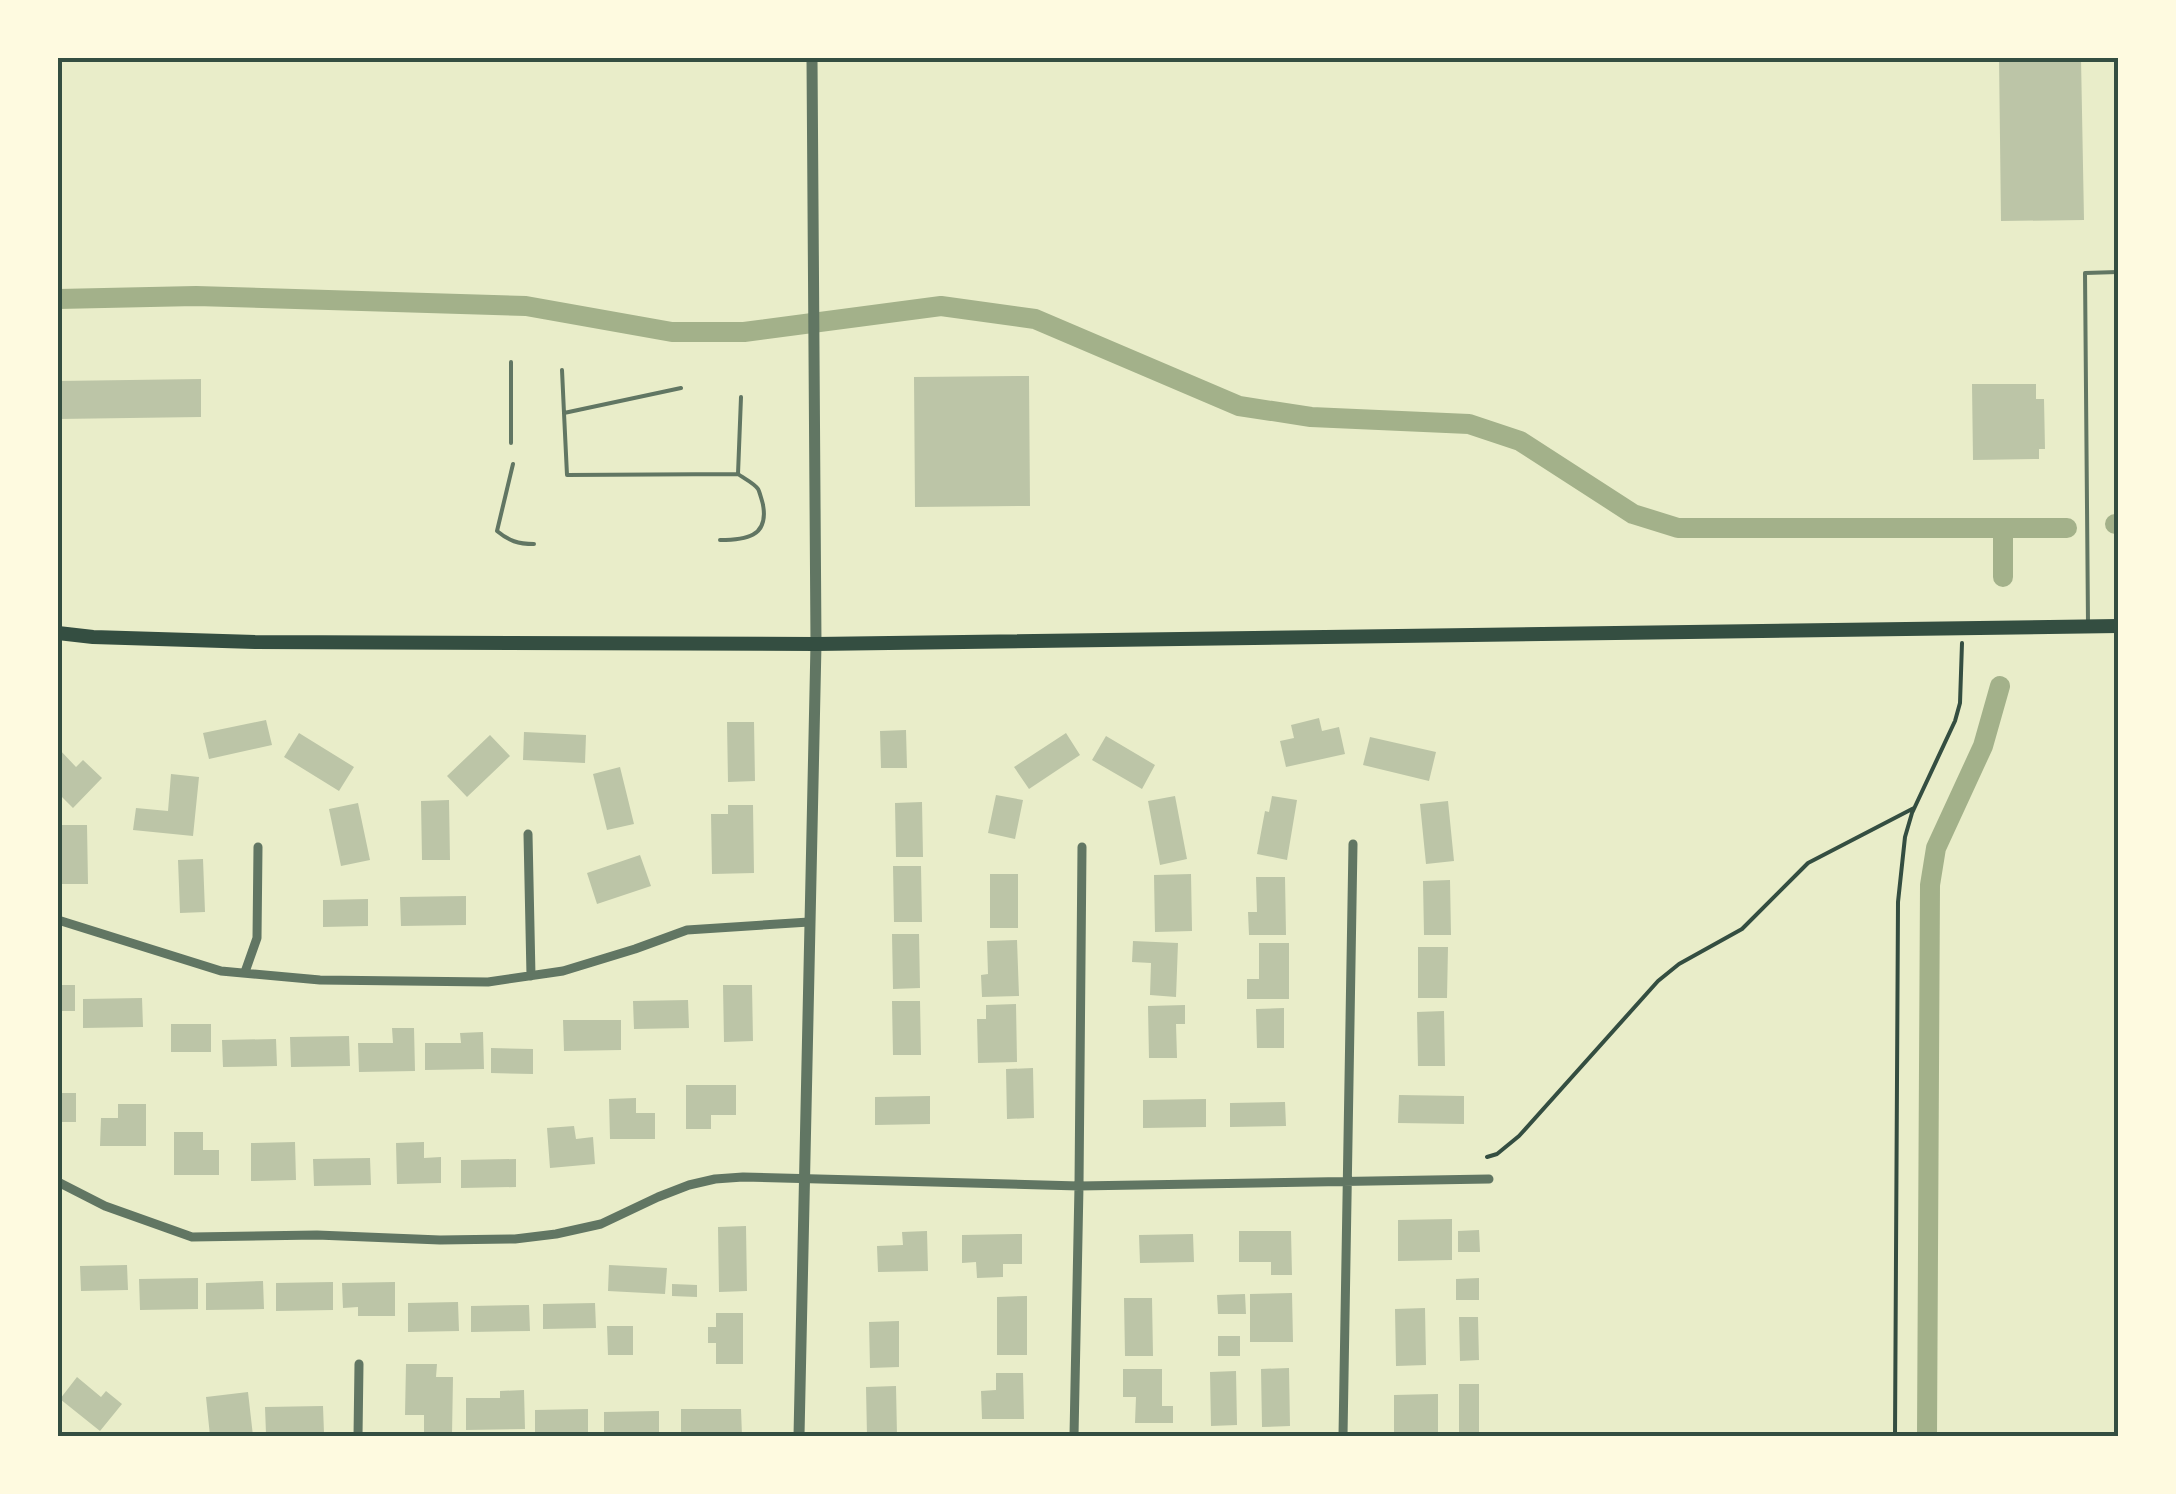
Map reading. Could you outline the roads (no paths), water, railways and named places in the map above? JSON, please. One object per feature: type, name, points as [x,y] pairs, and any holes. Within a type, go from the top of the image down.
[{"type":"main road","points":[[58,633],[256,642],[816,644],[2118,626]]},
{"type":"street","points":[[799,1436],[816,644],[812,58]]},
{"type":"street","points":[[528,834],[531,976]]},
{"type":"street","points":[[1343,1436],[1353,844]]},
{"type":"street","points":[[245,972],[256,938],[258,847]]},
{"type":"street","points":[[1074,1436],[1082,847]]},
{"type":"street","points":[[58,920],[221,970],[320,980],[488,982],[563,971],[687,930],[808,922]]},
{"type":"street","points":[[58,1182],[105,1206],[192,1238],[317,1235],[440,1240],[556,1234],[601,1224],[688,1185],[744,1176],[1079,1186],[1488,1179]]},
{"type":"street","points":[[358,1436],[359,1364]]},
{"type":"lane","points":[[2088,626],[2085,273],[2118,272]]},
{"type":"lane","points":[[511,362],[512,443]]},
{"type":"lane","points":[[562,370],[567,476],[738,474],[759,489],[764,510],[762,525],[752,536],[741,540],[720,540]]},
{"type":"lane","points":[[564,414],[681,388]]},
{"type":"lane","points":[[738,474],[741,398]]},
{"type":"lane","points":[[513,464],[497,531],[520,544],[534,544]]},
{"type":"waterway","points":[[58,299],[196,296],[526,306],[672,332],[744,332],[941,306],[1035,319],[1239,406],[1311,417],[1469,424],[1520,441],[1633,514],[1678,528],[2067,528]]},
{"type":"waterway","points":[[2003,530],[2003,577]]},
{"type":"waterway","points":[[1927,1436],[1930,885],[1936,848],[1983,746],[2000,686]]}]
